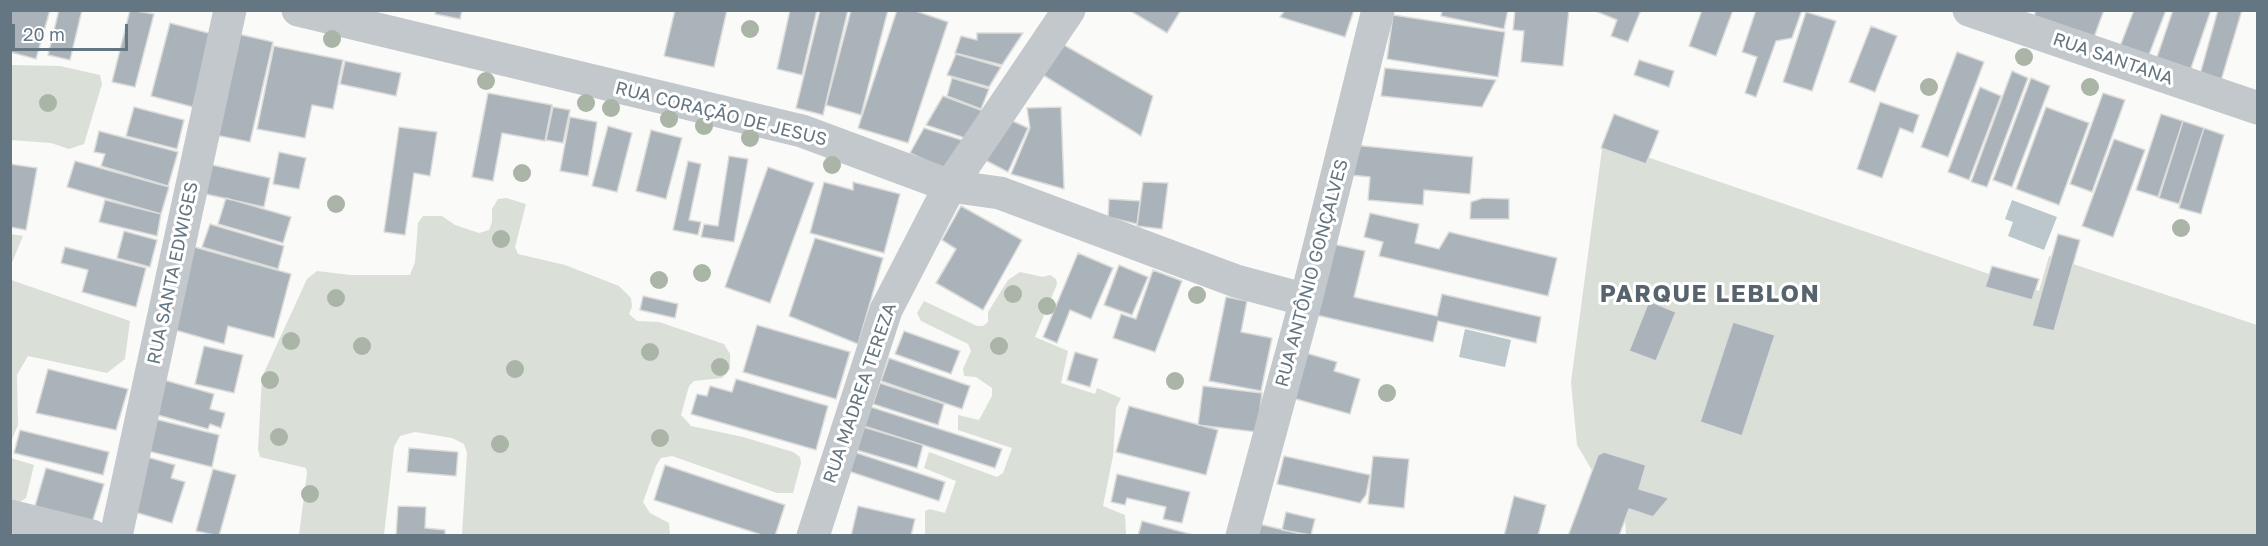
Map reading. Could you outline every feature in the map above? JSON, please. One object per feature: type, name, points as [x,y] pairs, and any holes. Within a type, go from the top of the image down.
[{"type":"street","name":"RUA SANTA EDWIGES","points":[[116,536],[230,10]]},
{"type":"street","name":"RUA CORAÇÃO DE JESUS","points":[[298,10],[802,131],[950,186],[1000,193],[1236,281],[1306,300]]},
{"type":"street","name":"RUA MADREA TEREZA","points":[[813,536],[886,310],[950,186],[1069,10]]},
{"type":"street","name":"RUA ANTÔNIO GONÇALVES","points":[[1242,536],[1306,300],[1378,10]]},
{"type":"street","name":"RUA SANTANA","points":[[1969,10],[2258,108]]},
{"type":"street","points":[[10,516],[92,536]]},
{"type":"shaded area","points":[[11,65],[60,66],[100,75],[102,84],[84,144],[69,149],[51,143],[11,140]]},
{"type":"shaded area","points":[[1603,142],[2039,291],[2049,256],[2257,325],[2257,535],[1626,535],[1624,502],[1596,477],[1577,445],[1571,382]]},
{"type":"shaded area","points":[[506,198],[526,204],[515,247],[518,254],[565,265],[619,286],[631,298],[632,307],[629,314],[637,321],[659,322],[724,344],[730,354],[730,369],[722,378],[694,381],[689,386],[681,415],[691,426],[743,437],[793,452],[800,457],[801,463],[793,493],[777,493],[672,456],[661,458],[643,502],[650,513],[669,523],[670,535],[462,535],[467,453],[464,444],[452,438],[415,432],[400,436],[394,447],[384,535],[299,535],[306,468],[260,457],[258,450],[262,377],[307,279],[317,271],[350,275],[410,275],[415,262],[418,223],[423,216],[442,216],[455,225],[479,233],[489,230],[492,222],[492,209],[498,199]]},
{"type":"shaded area","points":[[2012,200],[2057,217],[2044,250],[2008,236],[2013,222],[2005,219]]},
{"type":"shaded area","points":[[10,234],[23,236],[11,265]]},
{"type":"shaded area","points":[[1020,272],[1043,277],[1050,275],[1056,279],[1057,284],[1035,337],[1068,351],[1061,383],[1095,394],[1097,388],[1121,398],[1116,408],[1113,456],[1103,506],[1125,515],[1126,535],[925,535],[925,511],[930,509],[945,513],[956,481],[924,468],[929,452],[997,477],[1003,473],[1012,448],[958,430],[958,415],[979,420],[992,396],[992,388],[976,377],[964,376],[963,369],[971,351],[968,344],[921,321],[917,313],[924,301],[977,326],[983,326],[988,322],[988,312],[1008,280]]},
{"type":"shaded area","points":[[11,280],[130,321],[125,359],[107,373],[28,356],[17,375],[18,425],[11,442]]},
{"type":"shaded area","points":[[1465,329],[1511,340],[1505,367],[1459,357]]},
{"type":"shaded area","points":[[11,458],[34,465],[26,498],[11,508]]},
{"type":"building","points":[[10,10],[50,10],[36,59],[10,52]]},
{"type":"building","points":[[59,10],[82,10],[70,60],[48,55]]},
{"type":"building","points":[[130,10],[154,14],[135,87],[112,82]]},
{"type":"building","points":[[436,10],[462,10],[460,19],[435,14]]},
{"type":"building","points":[[675,10],[727,10],[714,67],[664,56]]},
{"type":"building","points":[[790,10],[817,10],[802,75],[777,69]]},
{"type":"building","points":[[820,10],[848,10],[823,115],[796,108]]},
{"type":"building","points":[[851,10],[888,10],[861,115],[826,105]]},
{"type":"building","points":[[897,10],[913,10],[948,22],[908,143],[858,128]]},
{"type":"building","points":[[1129,10],[1181,10],[1167,33]]},
{"type":"building","points":[[1285,10],[1354,10],[1345,37],[1280,17]]},
{"type":"building","points":[[1442,10],[1508,10],[1504,29],[1441,16]]},
{"type":"building","points":[[1515,10],[1569,10],[1563,66],[1521,62],[1524,31],[1513,30]]},
{"type":"building","points":[[1593,10],[1641,10],[1628,42],[1611,36],[1617,20]]},
{"type":"building","points":[[1702,10],[1733,10],[1716,56],[1689,46]]},
{"type":"building","points":[[1756,10],[1802,10],[1792,38],[1776,41],[1756,97],[1745,93],[1757,57],[1742,52]]},
{"type":"building","points":[[2036,10],[2104,10],[2093,40],[2033,19]]},
{"type":"building","points":[[2134,10],[2166,10],[2147,60],[2119,49]]},
{"type":"building","points":[[2173,10],[2211,10],[2189,74],[2155,63]]},
{"type":"building","points":[[2218,10],[2242,10],[2220,84],[2199,78]]},
{"type":"building","points":[[1806,12],[1836,21],[1812,91],[1783,82]]},
{"type":"building","points":[[1393,15],[1505,32],[1498,77],[1387,59]]},
{"type":"building","points":[[170,23],[212,34],[193,107],[151,96]]},
{"type":"building","points":[[1871,26],[1897,36],[1875,92],[1849,82]]},
{"type":"building","points":[[977,33],[1023,33],[1002,65],[955,53],[961,36],[977,40]]},
{"type":"building","points":[[238,34],[273,42],[250,142],[215,135]]},
{"type":"building","points":[[1064,45],[1153,96],[1141,136],[1043,75]]},
{"type":"building","points":[[274,46],[343,60],[333,109],[312,105],[305,138],[257,129]]},
{"type":"building","points":[[1957,52],[1984,62],[1948,157],[1921,147]]},
{"type":"building","points":[[956,54],[1001,67],[989,87],[947,75]]},
{"type":"building","points":[[1639,60],[1674,71],[1669,87],[1634,75]]},
{"type":"building","points":[[345,61],[401,73],[396,96],[340,84]]},
{"type":"building","points":[[1385,68],[1496,80],[1482,107],[1381,96]]},
{"type":"building","points":[[2012,71],[2028,78],[1987,187],[1971,182]]},
{"type":"building","points":[[952,78],[989,89],[981,109],[947,96]]},
{"type":"building","points":[[2031,78],[2050,86],[2012,187],[1993,180]]},
{"type":"building","points":[[1980,87],[2001,96],[1969,180],[1948,172]]},
{"type":"building","points":[[488,93],[552,105],[545,141],[502,133],[493,181],[472,177]]},
{"type":"building","points":[[2103,93],[2125,100],[2092,192],[2070,184]]},
{"type":"building","points":[[943,96],[986,112],[968,139],[926,125]]},
{"type":"building","points":[[1880,102],[1919,115],[1913,133],[1900,128],[1882,178],[1857,169]]},
{"type":"building","points":[[134,107],[184,120],[177,149],[126,136]]},
{"type":"building","points":[[553,107],[570,110],[563,143],[546,140]]},
{"type":"building","points":[[1061,107],[1064,189],[1011,174],[1030,128],[1027,108]]},
{"type":"building","points":[[2046,107],[2089,123],[2059,205],[2016,189]]},
{"type":"building","points":[[1614,114],[1659,131],[1646,164],[1601,148]]},
{"type":"building","points":[[2161,114],[2183,121],[2158,197],[2136,190]]},
{"type":"building","points":[[570,117],[597,122],[588,176],[560,171]]},
{"type":"building","points":[[1006,118],[1028,128],[1008,172],[983,159]]},
{"type":"building","points":[[2183,121],[2204,128],[2179,204],[2159,198]]},
{"type":"building","points":[[608,126],[632,133],[617,192],[592,186]]},
{"type":"building","points":[[399,127],[437,132],[430,176],[414,173],[405,235],[384,232]]},
{"type":"building","points":[[924,128],[968,142],[951,172],[910,153]]},
{"type":"building","points":[[2204,128],[2224,135],[2201,214],[2179,208]]},
{"type":"building","points":[[651,130],[682,138],[666,199],[636,191]]},
{"type":"building","points":[[99,131],[178,152],[168,186],[101,166],[105,154],[94,152]]},
{"type":"building","points":[[2114,139],[2145,150],[2113,237],[2082,226]]},
{"type":"building","points":[[1354,145],[1473,157],[1470,194],[1424,190],[1423,205],[1368,200],[1370,177],[1351,175]]},
{"type":"building","points":[[279,152],[306,158],[299,189],[273,184]]},
{"type":"building","points":[[729,156],[748,159],[734,242],[701,237],[704,224],[718,226]]},
{"type":"building","points":[[75,161],[169,187],[161,214],[67,187]]},
{"type":"building","points":[[688,161],[701,164],[689,220],[701,222],[698,235],[673,230]]},
{"type":"building","points":[[10,164],[37,168],[26,230],[10,227]]},
{"type":"building","points":[[208,164],[270,178],[264,207],[201,193]]},
{"type":"building","points":[[768,167],[814,183],[770,303],[725,287]]},
{"type":"building","points":[[824,182],[853,190],[853,182],[900,194],[884,253],[810,233]]},
{"type":"building","points":[[1143,182],[1168,183],[1162,229],[1137,226]]},
{"type":"building","points":[[226,198],[291,217],[283,243],[218,224]]},
{"type":"building","points":[[1483,198],[1509,199],[1509,219],[1470,219],[1471,202]]},
{"type":"building","points":[[1109,199],[1140,201],[1137,224],[1108,217]]},
{"type":"building","points":[[105,200],[161,214],[157,236],[99,222]]},
{"type":"building","points":[[961,206],[1022,240],[983,310],[936,283],[956,249],[942,240]]},
{"type":"building","points":[[1370,213],[1419,224],[1415,243],[1439,249],[1449,232],[1557,258],[1548,296],[1379,256],[1383,242],[1364,237]]},
{"type":"building","points":[[210,224],[284,246],[278,269],[202,247]]},
{"type":"building","points":[[124,231],[157,240],[150,267],[117,258]]},
{"type":"building","points":[[2058,234],[2080,240],[2054,331],[2032,326]]},
{"type":"building","points":[[815,238],[883,258],[858,344],[789,316]]},
{"type":"building","points":[[1333,244],[1365,251],[1354,297],[1437,316],[1442,294],[1541,317],[1536,343],[1438,321],[1433,342],[1316,315]]},
{"type":"building","points":[[191,246],[291,274],[274,338],[228,326],[224,344],[168,328]]},
{"type":"building","points":[[65,247],[146,268],[136,307],[82,292],[88,270],[61,263]]},
{"type":"building","points":[[1078,253],[1113,268],[1091,319],[1070,310],[1057,343],[1043,337]]},
{"type":"building","points":[[1119,265],[1148,277],[1132,315],[1104,305]]},
{"type":"building","points":[[1992,266],[2039,279],[2032,300],[1985,287]]},
{"type":"building","points":[[1153,270],[1182,281],[1155,352],[1113,338],[1121,314],[1136,319]]},
{"type":"building","points":[[643,296],[678,304],[675,318],[640,310]]},
{"type":"building","points":[[1226,297],[1247,301],[1241,332],[1272,338],[1261,391],[1209,381]]},
{"type":"building","points":[[1649,301],[1676,312],[1656,361],[1629,351]]},
{"type":"building","points":[[1733,322],[1775,335],[1742,436],[1700,422]]},
{"type":"building","points":[[757,325],[850,352],[836,399],[743,372]]},
{"type":"building","points":[[904,331],[960,351],[951,374],[895,354]]},
{"type":"building","points":[[204,346],[243,355],[234,393],[195,384]]},
{"type":"building","points":[[1075,352],[1098,359],[1090,387],[1067,380]]},
{"type":"building","points":[[1306,353],[1337,362],[1334,371],[1360,379],[1350,414],[1292,398]]},
{"type":"building","points":[[889,358],[970,386],[962,409],[881,381]]},
{"type":"building","points":[[48,369],[128,389],[116,430],[36,413]]},
{"type":"building","points":[[736,379],[828,406],[816,450],[691,414],[697,394],[707,396],[710,386],[732,392]]},
{"type":"building","points":[[164,380],[214,394],[210,409],[225,413],[221,428],[210,424],[208,429],[154,414]]},
{"type":"building","points":[[880,383],[944,404],[938,425],[873,404]]},
{"type":"building","points":[[1203,386],[1262,393],[1257,432],[1198,425]]},
{"type":"building","points":[[1129,406],[1218,430],[1206,475],[1116,452]]},
{"type":"building","points":[[871,407],[1002,449],[995,468],[864,426]]},
{"type":"building","points":[[151,418],[219,435],[212,467],[144,450]]},
{"type":"building","points":[[860,426],[923,445],[917,468],[853,449]]},
{"type":"building","points":[[20,430],[109,452],[103,475],[14,453]]},
{"type":"building","points":[[409,448],[458,452],[456,476],[407,472]]},
{"type":"building","points":[[854,452],[945,482],[939,501],[848,471]]},
{"type":"building","points":[[1604,452],[1646,465],[1639,489],[1669,498],[1653,517],[1629,509],[1619,536],[1568,536],[1598,455]]},
{"type":"building","points":[[1284,456],[1370,475],[1366,495],[1360,503],[1277,484]]},
{"type":"building","points":[[1373,456],[1409,459],[1404,508],[1368,504]]},
{"type":"building","points":[[147,457],[175,465],[171,478],[185,482],[172,523],[131,511]]},
{"type":"building","points":[[665,465],[785,505],[775,536],[765,536],[654,500]]},
{"type":"building","points":[[46,468],[104,484],[92,523],[35,506]]},
{"type":"building","points":[[213,469],[236,475],[219,536],[196,531]]},
{"type":"building","points":[[1117,474],[1190,492],[1182,523],[1163,519],[1166,507],[1127,498],[1125,505],[1111,502]]},
{"type":"building","points":[[1514,496],[1546,505],[1538,536],[1504,536]]},
{"type":"building","points":[[398,506],[426,507],[425,528],[445,530],[445,536],[396,536]]},
{"type":"building","points":[[858,506],[915,519],[911,536],[851,536]]},
{"type":"building","points":[[1286,512],[1315,519],[1311,535],[1282,530]]},
{"type":"building","points":[[1142,521],[1197,536],[1138,536]]},
{"type":"building","points":[[1259,524],[1309,536],[1256,536]]},
{"type":"district","name":"PARQUE LEBLON","points":[[1710,294]]}]
